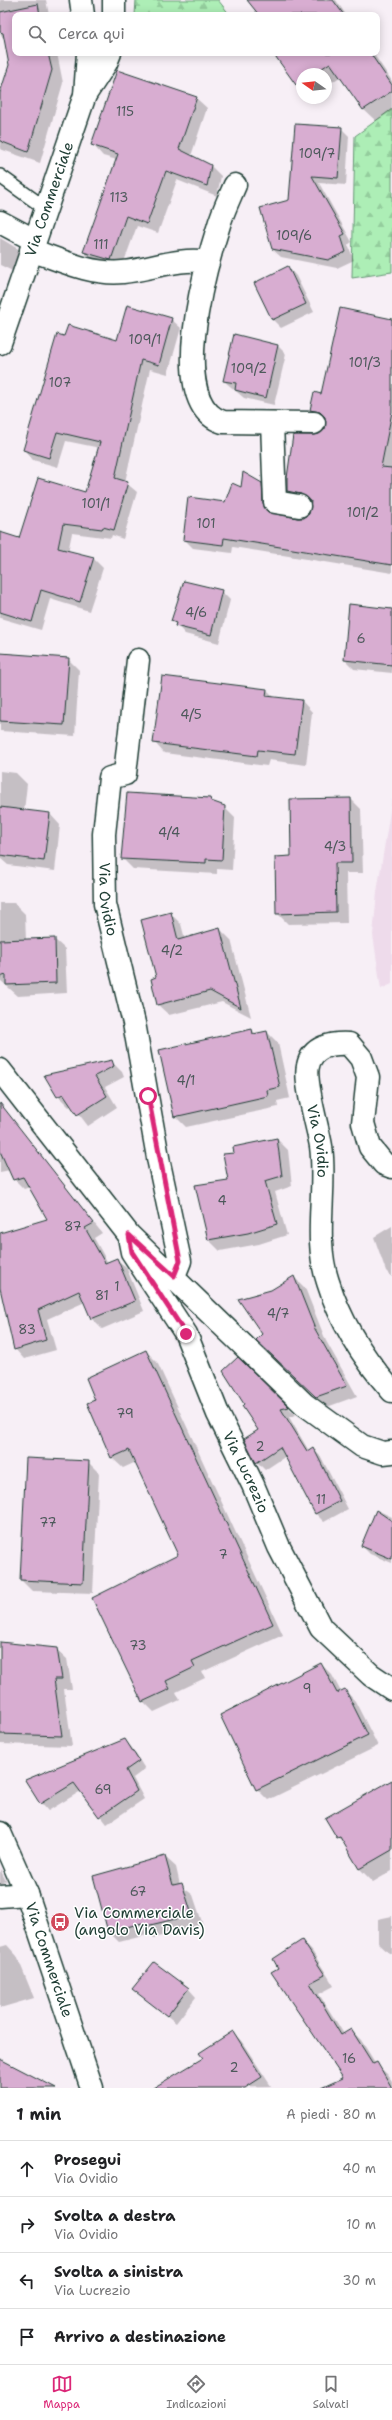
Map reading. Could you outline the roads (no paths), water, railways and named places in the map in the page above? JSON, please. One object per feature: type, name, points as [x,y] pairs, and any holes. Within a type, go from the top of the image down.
[{"type":"street","points":[[81,0],[83,12]]},
{"type":"street","points":[[114,0],[114,12]]},
{"type":"street","name":"Via Commerciale","points":[[0,343],[32,245],[85,95],[88,56]]},
{"type":"street","points":[[85,95],[106,63],[109,56]]},
{"type":"street","points":[[235,186],[218,226],[208,262],[192,347],[195,384],[199,399],[204,410],[213,419],[223,422],[314,423]]},
{"type":"street","points":[[0,222],[32,245],[94,271],[122,272],[192,259],[208,262]]},
{"type":"street","points":[[272,423],[275,502],[299,506]]},
{"type":"street","name":"Via Ovidio","points":[[138,660],[125,774],[110,778],[104,834],[105,904],[134,1023],[159,1163],[180,1261],[174,1276]]},
{"type":"street","name":"Via Ovidio","points":[[392,1167],[384,1164],[370,1147],[363,1123],[368,1077],[361,1058],[349,1044],[331,1043],[315,1052],[308,1066],[311,1098],[321,1147],[322,1191],[320,1242],[327,1281],[344,1323],[360,1352],[392,1391]]},
{"type":"street","points":[[0,1070],[129,1235],[174,1276],[304,1404],[362,1446],[383,1454],[392,1452]]},
{"type":"street","name":"Via Lucrezio","points":[[129,1235],[132,1252],[186,1334],[218,1414],[253,1485],[279,1547],[321,1628],[371,1675],[392,1689]]},
{"type":"street","name":"Via Commerciale","points":[[0,1833],[27,1894],[92,2088]]},
{"type":"street","points":[[0,1896],[27,1894]]},
{"type":"lane","points":[[0,176],[45,208]]},
{"type":"place","name":"Via Commerciale (angolo Via Davis)","points":[[60,1922]]}]
